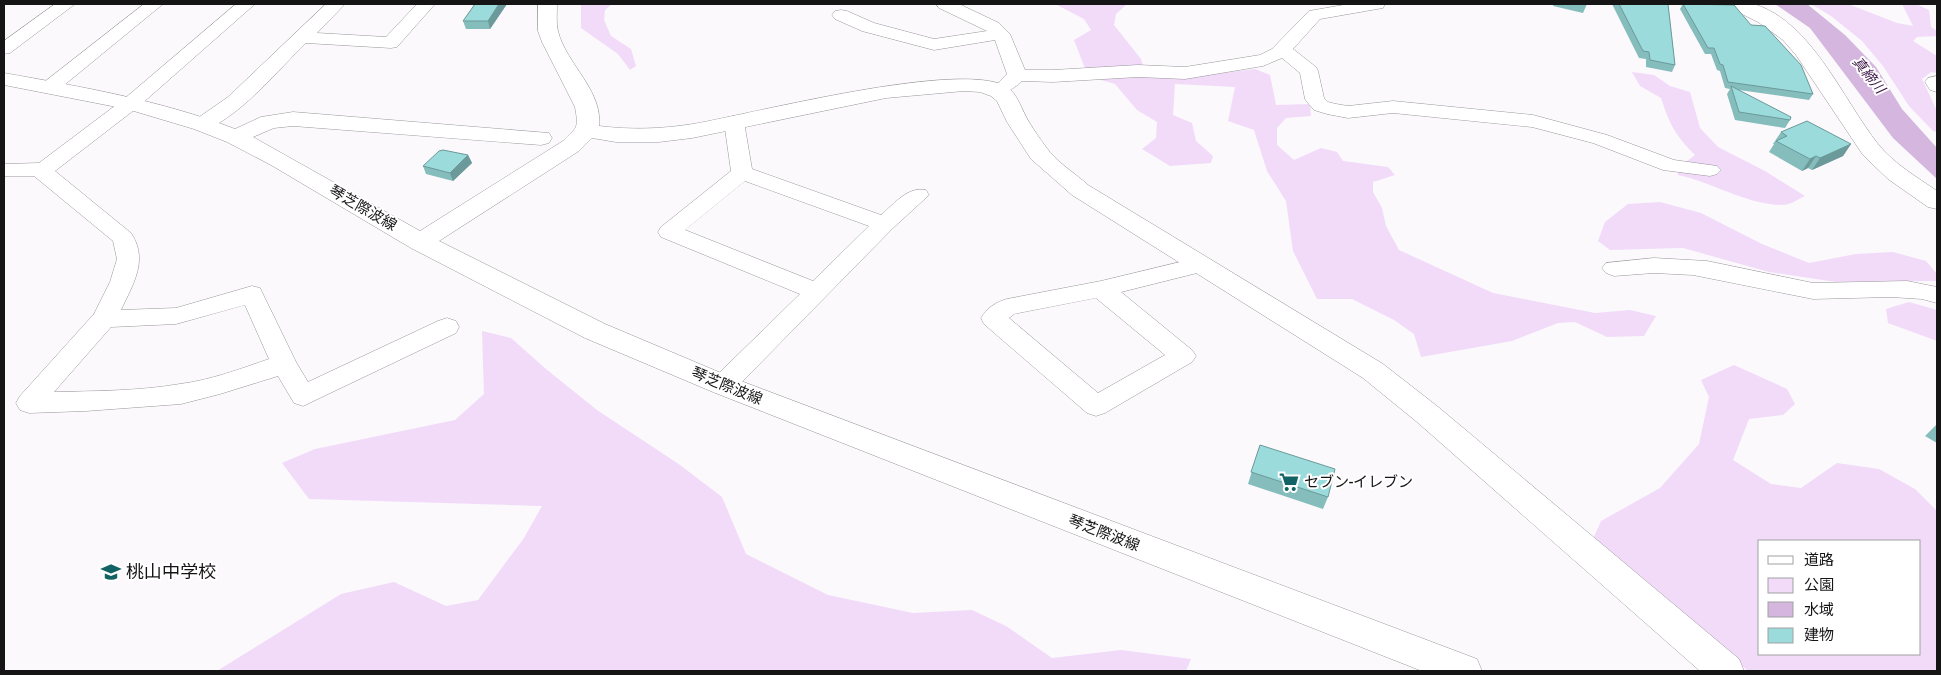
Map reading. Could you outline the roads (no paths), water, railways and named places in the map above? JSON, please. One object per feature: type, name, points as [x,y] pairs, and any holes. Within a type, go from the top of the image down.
[{"type":"street","points":[[4,49],[66,4]]},
{"type":"street","points":[[50,87],[154,4]]},
{"type":"street","points":[[4,170],[44,169],[132,103],[246,4]]},
{"type":"street","points":[[202,124],[235,101],[336,4]]},
{"type":"street","points":[[302,37],[391,43],[426,4]]},
{"type":"street","points":[[420,242],[570,146],[586,131],[588,120],[585,103],[556,51],[548,31],[547,4]]},
{"type":"street","points":[[945,4],[988,22],[1001,34],[1010,49],[1006,98],[1028,139],[1053,168],[1080,190],[1372,371],[1427,414],[1726,671]]},
{"type":"street","points":[[586,131],[616,136],[659,135],[886,92],[1008,83],[1053,76],[1138,71],[1185,73],[1274,58],[1308,20],[1315,15],[1377,4]]},
{"type":"street","points":[[1737,4],[1772,21],[1792,35],[1871,150],[1896,174],[1937,202]]},
{"type":"street","points":[[841,15],[868,27],[934,45],[1001,34]]},
{"type":"street","points":[[1283,50],[1309,71],[1315,99],[1321,106],[1334,110],[1348,112],[1393,107],[1533,121],[1600,139],[1670,166],[1710,170]]},
{"type":"street","name":"琴芝際波線","points":[[4,80],[132,103],[202,124],[235,137],[420,242],[595,331],[723,385],[1464,671]]},
{"type":"street","points":[[1937,82],[1935,82],[1937,86]]},
{"type":"street","points":[[235,137],[269,122],[293,119],[541,138]]},
{"type":"street","points":[[734,122],[742,173]]},
{"type":"street","points":[[44,169],[44,174],[123,238],[129,259],[122,282],[104,319],[29,403],[140,399],[183,394],[284,364]]},
{"type":"street","points":[[742,173],[884,224]]},
{"type":"street","points":[[742,173],[669,232],[815,291]]},
{"type":"street","points":[[723,385],[815,291],[884,224],[918,195]]},
{"type":"street","points":[[1101,289],[1183,356],[1096,406],[994,318],[1006,307],[1101,289],[1201,265]]},
{"type":"street","points":[[1614,268],[1645,265],[1692,267],[1809,291],[1834,292],[1902,288],[1937,294]]},
{"type":"street","points":[[104,319],[176,316],[252,294],[284,364],[303,396],[447,327]]},
{"type":"water","name":"真締川","points":[[1775,4],[1807,4],[1845,35],[1876,67],[1902,109],[1937,148],[1937,179],[1893,138],[1810,28]]},
{"type":"place","name":"セブン-イレブン","points":[[1289,482]]},
{"type":"place","name":"桃山中学校","points":[[111,572]]}]
